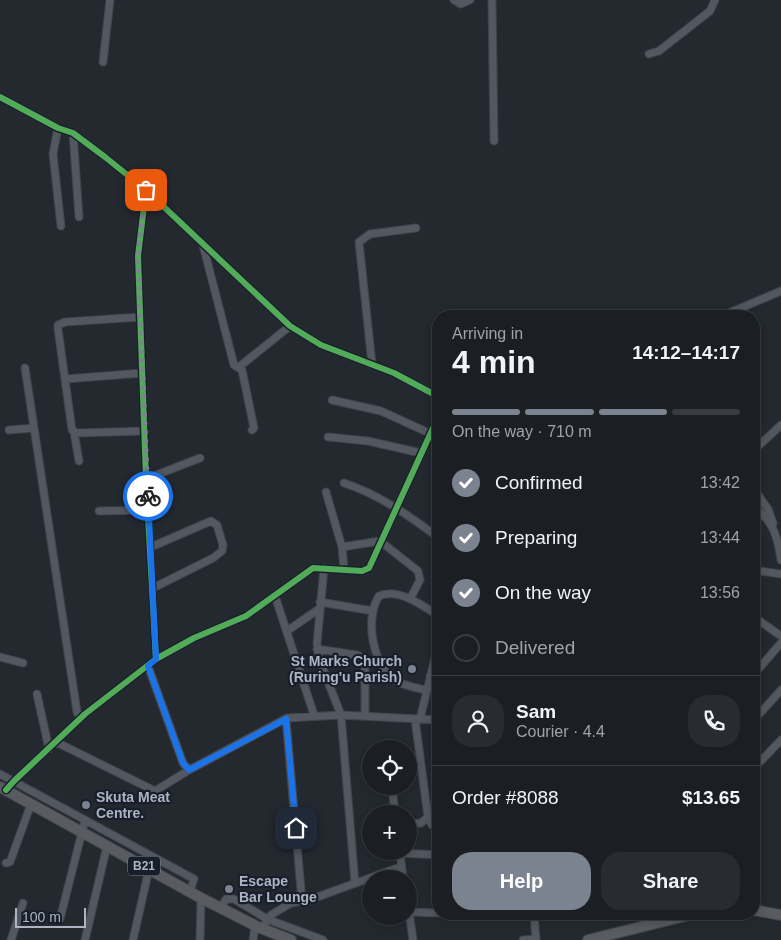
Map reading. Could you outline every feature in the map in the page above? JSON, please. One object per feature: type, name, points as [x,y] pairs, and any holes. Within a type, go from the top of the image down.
[{"type":"highway","name":"B21","points":[[3,788],[201,898],[262,924],[291,940]]},
{"type":"highway","points":[[760,911],[781,915]]},
{"type":"highway","points":[[588,940],[668,920]]},
{"type":"street","points":[[103,62],[110,0]]},
{"type":"street","points":[[454,0],[462,4],[470,0]]},
{"type":"street","points":[[492,0],[494,140]]},
{"type":"street","points":[[649,54],[658,51],[710,11],[715,0]]},
{"type":"street","points":[[0,97],[58,128],[73,133],[146,190],[290,326],[322,345],[408,379],[432,392]]},
{"type":"street","points":[[58,128],[54,144],[53,166],[61,226]]},
{"type":"street","points":[[73,133],[79,217]]},
{"type":"street","points":[[146,190],[138,256],[146,479],[156,659]]},
{"type":"street","points":[[372,364],[359,242],[370,234],[416,228]]},
{"type":"street","points":[[203,244],[234,364],[242,370],[252,430]]},
{"type":"street","points":[[736,310],[781,291]]},
{"type":"street","points":[[79,461],[74,432],[71,426],[58,325],[65,322],[140,317]]},
{"type":"street","points":[[239,367],[290,326]]},
{"type":"street","points":[[25,368],[77,712],[80,718]]},
{"type":"street","points":[[66,378],[142,373]]},
{"type":"street","points":[[332,400],[381,411],[429,434]]},
{"type":"street","points":[[760,444],[781,425]]},
{"type":"street","points":[[9,430],[34,428]]},
{"type":"street","points":[[3,788],[14,781],[80,718],[156,659],[194,638],[246,616],[313,568],[362,571],[370,568],[432,428]]},
{"type":"street","points":[[74,432],[145,431]]},
{"type":"street","points":[[328,437],[368,441],[421,453]]},
{"type":"street","points":[[146,479],[200,458]]},
{"type":"street","points":[[344,483],[363,488],[398,508],[432,533]]},
{"type":"street","points":[[326,492],[342,547],[344,569]]},
{"type":"street","points":[[760,498],[768,509],[776,532],[781,556]]},
{"type":"street","points":[[99,511],[149,510]]},
{"type":"street","points":[[760,512],[769,520],[776,532]]},
{"type":"street","points":[[151,547],[211,521],[217,525],[224,545],[222,551],[213,558],[153,588]]},
{"type":"street","points":[[342,547],[375,540],[382,543],[418,571],[420,580],[410,599]]},
{"type":"street","points":[[324,568],[319,606],[317,649],[341,715],[355,884]]},
{"type":"street","points":[[760,571],[781,574]]},
{"type":"street","points":[[426,690],[400,683],[386,670],[372,644],[374,610],[377,599],[383,594],[410,599],[432,612]]},
{"type":"street","points":[[275,596],[314,715]]},
{"type":"street","points":[[287,631],[319,606],[374,610]]},
{"type":"street","points":[[760,621],[781,636]]},
{"type":"street","points":[[760,667],[781,643]]},
{"type":"street","points":[[317,649],[357,655],[365,659],[365,716]]},
{"type":"street","points":[[0,657],[23,663]]},
{"type":"street","points":[[148,666],[183,763],[189,770]]},
{"type":"street","points":[[432,668],[417,719],[428,817],[432,825]]},
{"type":"street","points":[[760,713],[781,690]]},
{"type":"street","points":[[37,694],[49,748]]},
{"type":"street","points":[[56,742],[155,791],[189,770],[286,719],[314,715],[341,715],[432,720]]},
{"type":"street","points":[[286,719],[302,901]]},
{"type":"street","points":[[760,762],[781,740]]},
{"type":"street","points":[[0,774],[194,879],[190,891]]},
{"type":"street","points":[[6,863],[10,862],[31,804]]},
{"type":"street","points":[[417,823],[421,823],[428,817]]},
{"type":"street","points":[[60,919],[85,820]]},
{"type":"street","points":[[85,940],[106,846]]},
{"type":"street","points":[[417,853],[432,854]]},
{"type":"street","points":[[400,860],[400,870]]},
{"type":"street","points":[[253,940],[262,924],[291,903],[355,884],[400,867]]},
{"type":"street","points":[[133,940],[149,869]]},
{"type":"street","points":[[200,940],[201,898]]},
{"type":"street","points":[[11,940],[22,903]]},
{"type":"street","points":[[417,912],[432,913]]},
{"type":"street","points":[[523,940],[536,939],[534,920]]},
{"type":"street","points":[[262,924],[323,940]]},
{"type":"street","points":[[411,925],[413,940]]},
{"type":"cycle path","points":[[0,97],[58,128],[73,133],[105,157],[146,190],[290,326],[321,345],[394,373],[432,393]]},
{"type":"cycle path","points":[[146,190],[138,256],[146,479],[156,659]]},
{"type":"cycle path","points":[[6,790],[85,714],[156,659],[194,638],[246,616],[313,568],[362,571],[369,568],[432,430]]},
{"type":"way so far","points":[[146,190],[138,256],[148,496]]},
{"type":"place","name":"St Marks Church (Ruring'u Parish)","points":[[412,669]]},
{"type":"place","name":"Skuta Meat Centre.","points":[[86,805]]},
{"type":"place","name":"Escape Bar Lounge","points":[[229,889]]},
{"type":"route","points":[[148,496],[156,659],[148,666],[183,763],[189,770],[277,722],[286,719],[296,828]]}]
